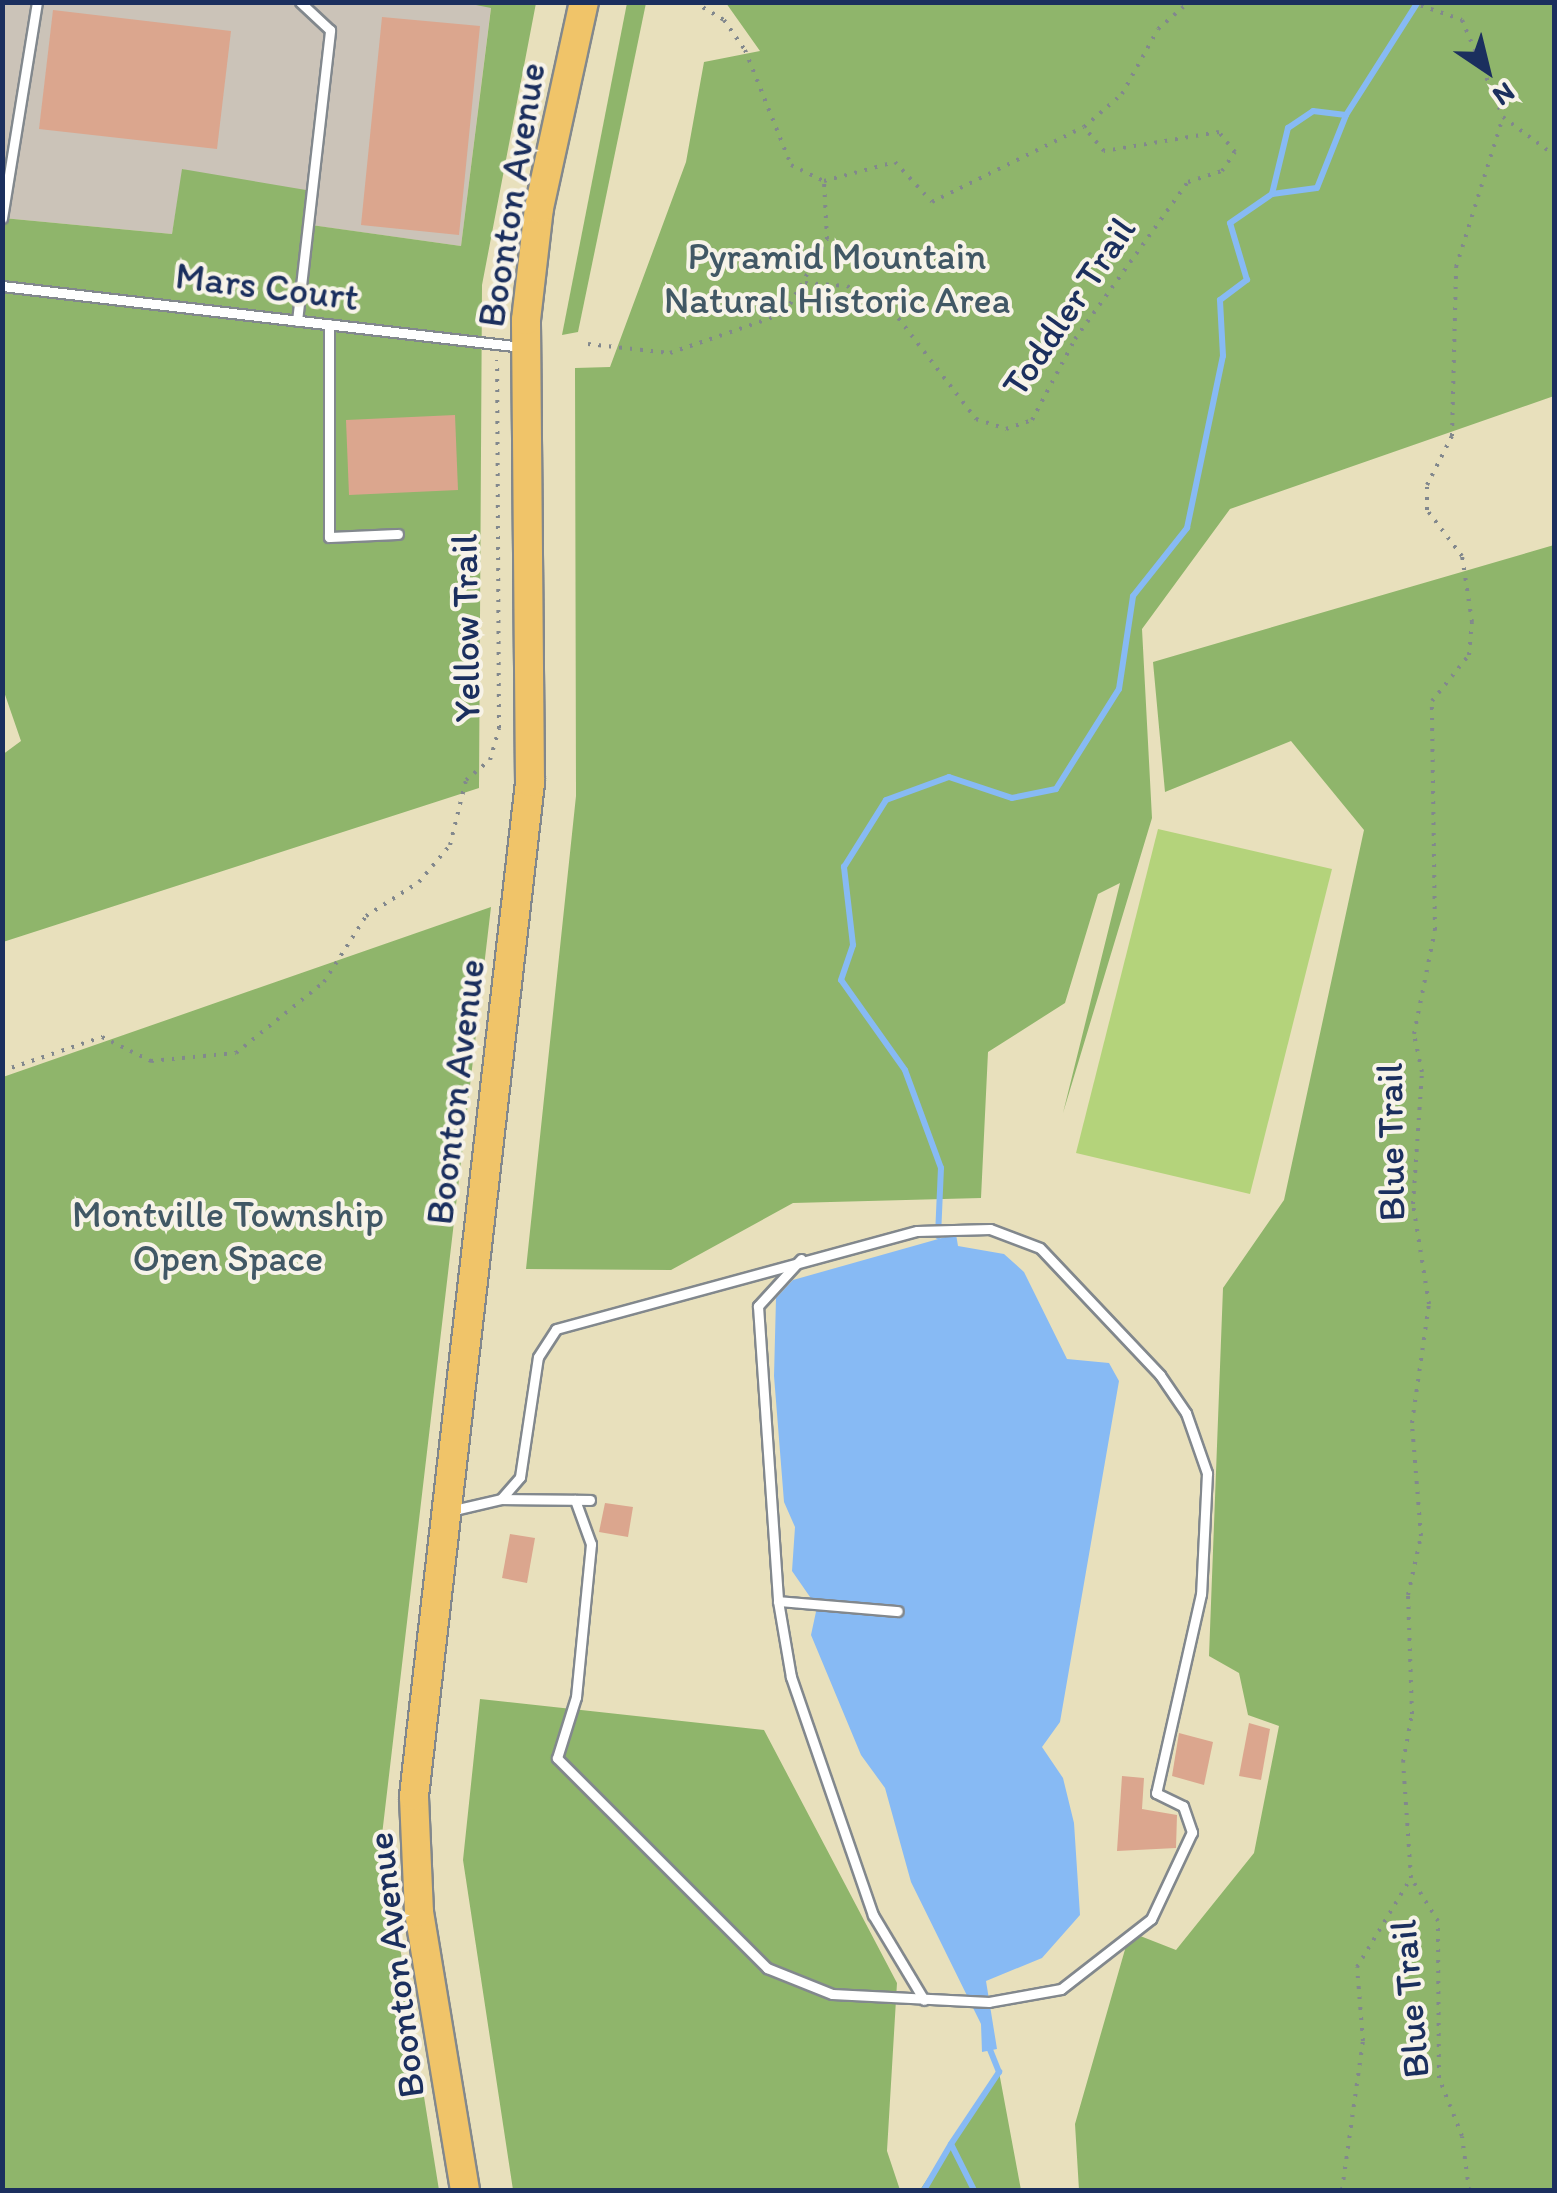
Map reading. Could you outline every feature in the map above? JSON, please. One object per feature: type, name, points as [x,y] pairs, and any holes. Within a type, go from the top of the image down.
[{"type":"main road","name":"Boonton Avenue","points":[[465,2190],[414,1836],[446,1512],[530,782],[525,348],[539,208],[584,2]]},
{"type":"lane","points":[[2,218],[37,2]]},
{"type":"lane","points":[[297,321],[330,30],[300,2]]},
{"type":"lane","name":"Mars Court","points":[[2,286],[525,348]]},
{"type":"lane","points":[[329,324],[330,537],[398,534]]},
{"type":"lane","points":[[501,1498],[520,1476],[538,1357],[556,1329],[807,1254],[917,1232],[967,1227],[1040,1248],[1160,1376],[1186,1413],[1206,1473],[1200,1594],[1156,1794],[1183,1806],[1192,1832],[1178,1870],[1151,1919],[1106,1962],[1061,1989],[990,2002],[832,1994],[767,1968],[560,1767],[556,1748],[576,1698],[590,1544],[575,1500]]},
{"type":"lane","points":[[807,1254],[758,1306],[778,1601],[791,1678],[873,1915],[924,2000]]},
{"type":"lane","points":[[446,1512],[501,1498],[590,1500]]},
{"type":"lane","points":[[778,1601],[803,1598],[898,1611]]},
{"type":"path","points":[[694,2],[724,20],[745,50],[792,166],[824,181],[895,162],[932,202],[958,197],[1084,128],[1122,94],[1158,29],[1190,2]]},
{"type":"path","points":[[1411,2],[1462,20],[1503,117],[1554,155]]},
{"type":"path","name":"Blue Trail","points":[[1469,2190],[1433,2028],[1438,1921],[1411,1878],[1408,1595],[1421,1536],[1412,1423],[1429,1304],[1413,1204],[1422,1072],[1414,1034],[1436,911],[1432,701],[1469,656],[1472,622],[1462,556],[1427,510],[1427,486],[1452,436],[1456,267],[1503,117]]},
{"type":"path","name":"Toddler Trail","points":[[806,283],[847,286],[892,310],[976,419],[1006,429],[1032,420],[1074,339],[1188,182],[1222,171],[1235,152],[1220,132],[1104,151],[1084,128]]},
{"type":"path","points":[[588,344],[670,352],[785,313],[806,283],[827,240],[824,181]]},
{"type":"path","name":"Yellow Trail","points":[[2,1070],[102,1037],[150,1061],[236,1053],[324,982],[366,916],[419,882],[450,845],[466,780],[490,760],[498,728],[494,360],[525,348]]},
{"type":"path","points":[[1342,2190],[1363,2041],[1358,1967],[1411,1878]]},
{"type":"shaded area","points":[[466,2],[491,7],[461,246],[303,224],[183,169],[172,234],[3,218],[2,3]]},
{"type":"green space","points":[[466,3],[536,3],[482,285],[479,788],[3,942],[2,755],[21,741],[2,686],[3,218],[172,234],[182,169],[306,190],[304,224],[461,246],[491,8]]},
{"type":"green space","points":[[627,3],[646,3],[578,332],[562,335]]},
{"type":"green space","name":"Pyramid Mountain Natural Historic Area","points":[[726,3],[1554,3],[1554,396],[1230,509],[1142,629],[1152,818],[1063,1113],[1120,883],[1098,894],[1065,1003],[988,1052],[981,1198],[793,1203],[671,1270],[526,1269],[576,796],[575,368],[610,367],[686,162],[704,62],[760,51]]},
{"type":"green space","points":[[1554,545],[1554,2190],[1079,2190],[1075,2124],[1130,1932],[1176,1950],[1254,1853],[1279,1726],[1248,1715],[1239,1673],[1209,1656],[1223,1288],[1284,1200],[1364,830],[1291,741],[1165,792],[1153,662]]},
{"type":"green space","points":[[1158,829],[1332,869],[1250,1194],[1076,1153]]},
{"type":"green space","name":"Montville Township Open Space","points":[[491,907],[382,1835],[439,2190],[3,2190],[3,1077]]},
{"type":"green space","points":[[480,1699],[764,1730],[897,1983],[887,2151],[900,2190],[513,2190],[463,1860]]},
{"type":"green space","points":[[999,2072],[1021,2190],[920,2190],[951,2144]]},
{"type":"water","points":[[956,1234],[958,1246],[1004,1254],[1024,1272],[1067,1359],[1109,1363],[1119,1381],[1060,1722],[1042,1747],[1063,1778],[1074,1823],[1080,1915],[1042,1958],[986,1981],[997,2049],[982,2052],[981,2024],[911,1882],[885,1788],[861,1755],[811,1635],[817,1607],[792,1571],[795,1527],[784,1502],[774,1376],[776,1298],[793,1280]]},
{"type":"building","points":[[53,10],[231,31],[217,149],[39,129]]},
{"type":"building","points":[[382,17],[480,26],[459,235],[361,225]]},
{"type":"building","points":[[455,415],[458,490],[349,495],[346,420]]},
{"type":"building","points":[[605,1503],[633,1507],[628,1537],[599,1532]]},
{"type":"building","points":[[510,1534],[535,1538],[527,1583],[502,1578]]},
{"type":"building","points":[[1249,1723],[1270,1729],[1261,1780],[1239,1776]]},
{"type":"building","points":[[1179,1733],[1213,1742],[1204,1785],[1172,1776]]},
{"type":"building","points":[[1122,1776],[1144,1778],[1142,1809],[1177,1815],[1176,1848],[1117,1851]]},
{"type":"waterway","points":[[938,1236],[941,1168],[905,1070],[841,980],[853,945],[844,867],[886,800],[949,777],[1012,798],[1056,789],[1119,689],[1133,596],[1187,528],[1223,356],[1220,300],[1247,280],[1230,223],[1272,194],[1288,128],[1313,111],[1346,115],[1418,2]]},
{"type":"waterway","points":[[1272,194],[1317,188],[1346,115]]},
{"type":"waterway","points":[[974,2190],[951,2144],[999,2072],[990,2050]]},
{"type":"waterway","points":[[924,2190],[951,2144]]}]
